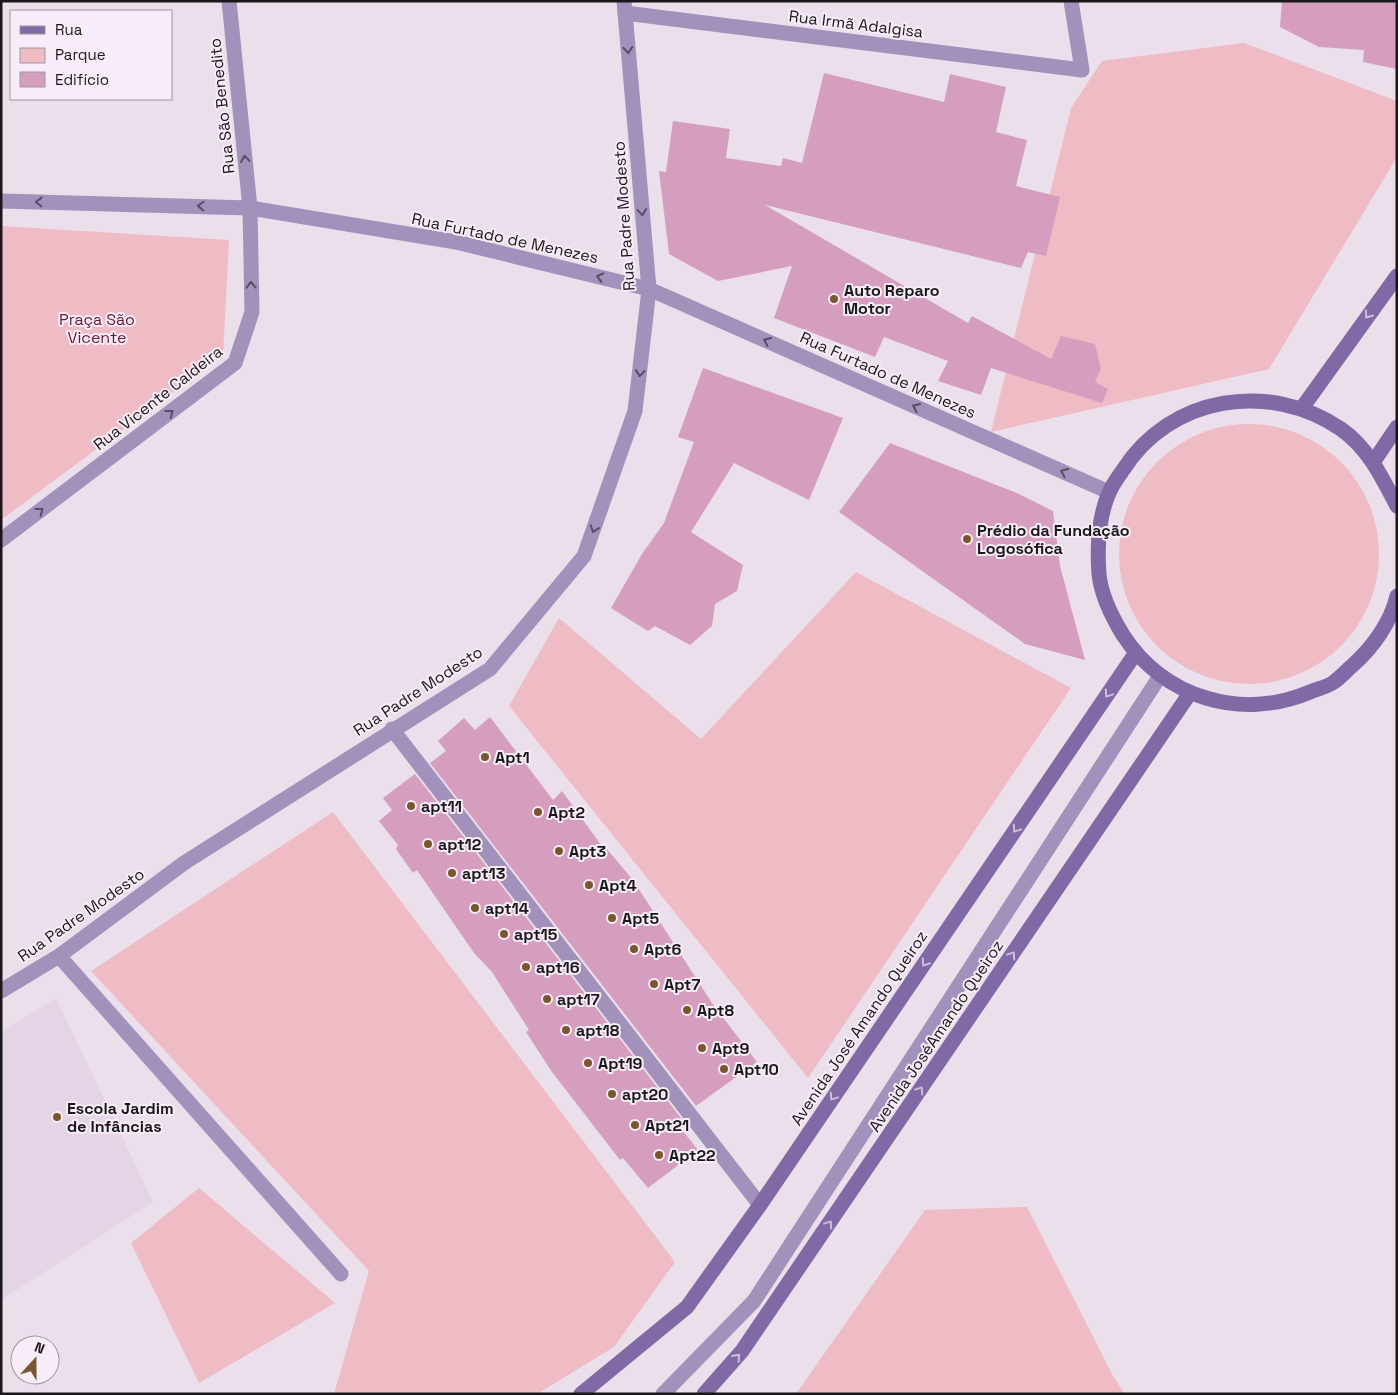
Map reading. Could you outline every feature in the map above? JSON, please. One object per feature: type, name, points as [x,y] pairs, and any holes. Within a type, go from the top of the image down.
[{"type":"main road","points":[[1302,408],[1397,276]]},
{"type":"main road","points":[[1396,604],[1370,650],[1332,683],[1287,702],[1238,706],[1190,693],[1160,676],[1135,654],[1112,618],[1099,576],[1098,534],[1109,492],[1133,453],[1168,423],[1211,405],[1257,400],[1302,408],[1342,430],[1374,461],[1397,506]]},
{"type":"main road","points":[[1374,461],[1397,427]]},
{"type":"main road","name":"Avenida José Amando Queiroz","points":[[580,1394],[687,1307],[760,1205],[1135,654]]},
{"type":"main road","name":"Avenida JoséAmando Queiroz","points":[[704,1394],[742,1351],[1190,693]]},
{"type":"street","name":"Rua São Benedito","points":[[229,1],[250,208]]},
{"type":"street","name":"Rua Irmã Adalgisa","points":[[625,7],[1082,70],[1071,1]]},
{"type":"street","name":"Rua Padre Modesto","points":[[1,991],[60,956],[184,863],[392,729],[490,669],[584,556],[635,411],[649,289],[625,7]]},
{"type":"street","name":"Rua Furtado de Menezes","points":[[1,202],[250,208],[456,242],[649,289],[1109,492]]},
{"type":"street","name":"Rua Vicente Caldeira","points":[[1,540],[236,363],[252,312],[250,208]]},
{"type":"street","points":[[662,1394],[754,1301],[1160,676]]},
{"type":"street","points":[[392,729],[760,1205]]},
{"type":"street","points":[[60,956],[341,1274]]},
{"type":"shaded area","name":"Escola Jardim de Infâncias","points":[[56,998],[153,1202],[1,1300],[1,1032]]},
{"type":"green space","points":[[1244,43],[1397,101],[1397,157],[1269,369],[991,432],[1071,108],[1102,61]]},
{"type":"green space","name":"Praça São Vicente","points":[[1,226],[229,240],[223,355],[1,520]]},
{"type":"green space","points":[[1249,424],[1274,427],[1299,434],[1321,446],[1341,462],[1357,482],[1369,504],[1376,529],[1379,554],[1376,579],[1369,604],[1357,626],[1341,646],[1321,662],[1299,674],[1274,681],[1249,684],[1224,681],[1199,674],[1177,662],[1157,646],[1141,626],[1129,604],[1122,579],[1119,554],[1122,529],[1129,504],[1141,482],[1157,462],[1177,446],[1199,434],[1224,427]]},
{"type":"green space","points":[[856,572],[1071,688],[808,1078],[509,706],[559,618],[701,739]]},
{"type":"green space","points":[[333,812],[675,1262],[614,1347],[537,1394],[334,1394],[369,1271],[91,971]]},
{"type":"green space","points":[[199,1188],[335,1303],[199,1383],[131,1243]]},
{"type":"green space","points":[[1027,1207],[1113,1376],[1125,1394],[796,1394],[925,1210]]},
{"type":"building","points":[[1282,1],[1397,1],[1397,69],[1363,62],[1364,50],[1319,47],[1280,27]]},
{"type":"building","points":[[824,73],[944,102],[950,74],[1006,87],[996,132],[1027,140],[1016,186],[1060,197],[1046,256],[1028,252],[1021,268],[765,205],[968,323],[972,316],[1051,359],[1061,336],[1095,344],[1101,369],[1095,382],[1108,389],[1102,403],[991,368],[981,395],[938,381],[948,361],[884,337],[875,357],[774,318],[792,266],[718,281],[669,254],[659,171],[666,172],[673,121],[730,129],[726,158],[781,166],[783,158],[802,163]]},
{"type":"building","points":[[703,368],[843,418],[809,500],[734,463],[691,532],[743,565],[737,591],[715,604],[712,626],[690,645],[655,626],[648,631],[611,608],[642,554],[664,523],[694,442],[678,437]]},
{"type":"building","name":"Prédio da Fundação Logosófica","points":[[890,443],[1019,494],[1053,511],[1060,566],[1085,660],[1025,644],[839,512]]},
{"type":"building","points":[[490,717],[553,800],[562,791],[604,849],[606,848],[633,880],[712,1003],[757,1062],[696,1106],[430,763],[446,751],[438,741],[464,718],[475,730]]},
{"type":"building","points":[[415,774],[681,1118],[675,1121],[698,1150],[648,1188],[623,1158],[620,1160],[552,1072],[526,1032],[529,1030],[492,972],[474,953],[417,870],[413,873],[396,849],[398,845],[379,821],[392,810],[383,798]]},
{"type":"place","name":"Auto Reparo Motor","points":[[834,299]]},
{"type":"place","name":"Prédio da Fundação Logosófica","points":[[967,539]]},
{"type":"place","name":"Apt1","points":[[485,757]]},
{"type":"place","name":"apt11","points":[[411,806]]},
{"type":"place","name":"Apt2","points":[[538,812]]},
{"type":"place","name":"apt12","points":[[428,844]]},
{"type":"place","name":"Apt3","points":[[559,851]]},
{"type":"place","name":"apt13","points":[[452,873]]},
{"type":"place","name":"Apt4","points":[[589,885]]},
{"type":"place","name":"apt14","points":[[475,908]]},
{"type":"place","name":"Apt5","points":[[612,918]]},
{"type":"place","name":"apt15","points":[[504,934]]},
{"type":"place","name":"Apt6","points":[[634,949]]},
{"type":"place","name":"apt16","points":[[526,967]]},
{"type":"place","name":"Apt7","points":[[654,984]]},
{"type":"place","name":"apt17","points":[[547,999]]},
{"type":"place","name":"Apt8","points":[[687,1010]]},
{"type":"place","name":"apt18","points":[[566,1030]]},
{"type":"place","name":"Apt9","points":[[702,1048]]},
{"type":"place","name":"Apt19","points":[[588,1063]]},
{"type":"place","name":"Apt10","points":[[724,1069]]},
{"type":"place","name":"apt20","points":[[612,1094]]},
{"type":"place","name":"Escola Jardim de Infâncias","points":[[57,1117]]},
{"type":"place","name":"Apt21","points":[[635,1125]]},
{"type":"place","name":"Apt22","points":[[659,1155]]}]
